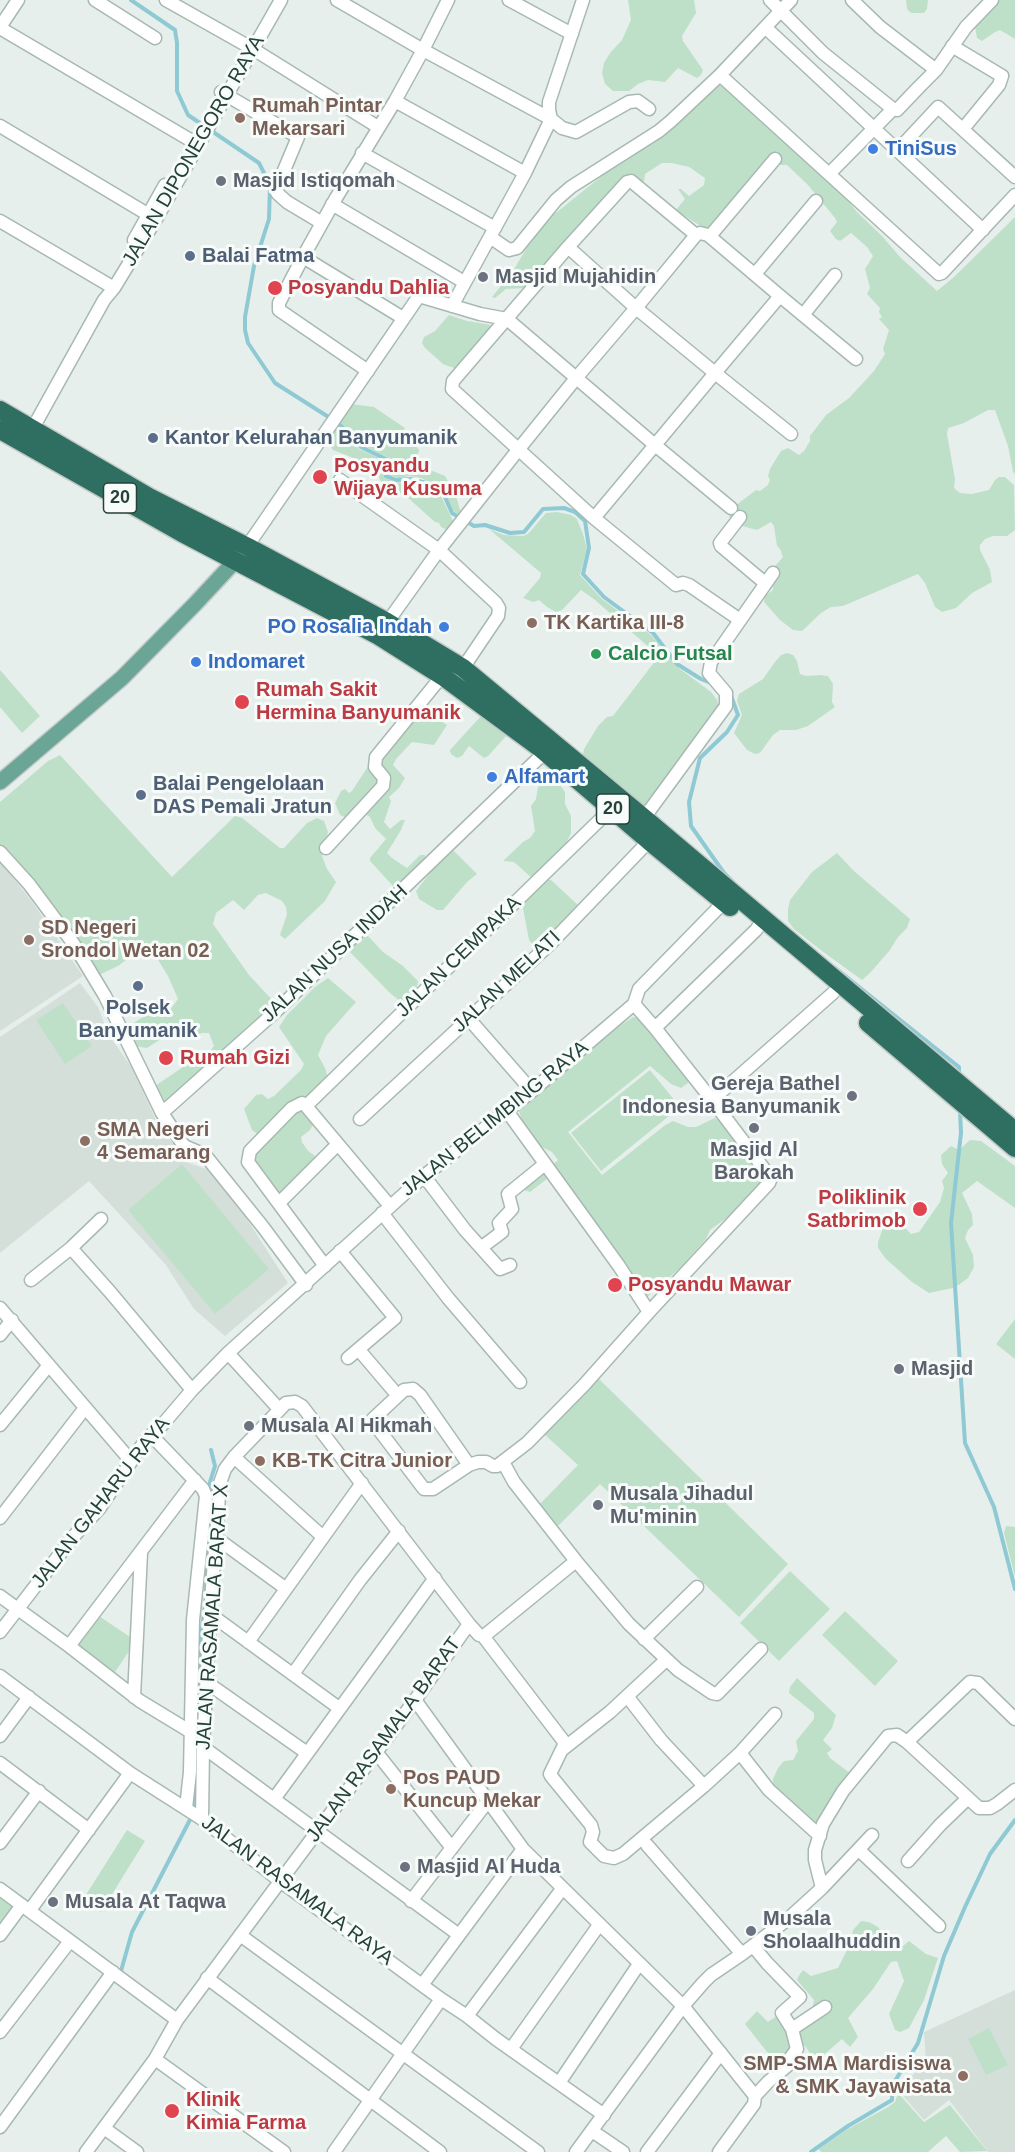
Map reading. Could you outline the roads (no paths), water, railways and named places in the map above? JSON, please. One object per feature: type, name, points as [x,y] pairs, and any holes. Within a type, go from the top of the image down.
[{"type":"highway","name":"20","points":[[0,410],[29,436],[149,497],[242,556],[382,629],[463,668],[644,818],[833,993],[965,1096],[1015,1131]]},
{"type":"highway","name":"20","points":[[0,430],[29,436]]},
{"type":"highway","name":"20","points":[[382,629],[545,752],[724,902],[760,925],[965,1096],[1015,1148]]},
{"type":"main road","points":[[0,782],[122,678],[242,556]]},
{"type":"street","points":[[18,0],[4,10],[0,28],[197,137]]},
{"type":"street","points":[[95,0],[155,38]]},
{"type":"street","points":[[166,0],[250,47],[378,127]]},
{"type":"street","name":"JALAN DIPONEGORO RAYA","points":[[29,436],[111,286],[269,14],[274,0]]},
{"type":"street","name":"JALAN DIPONEGORO RAYA","points":[[269,14],[281,0]]},
{"type":"street","points":[[336,0],[551,119],[562,128],[576,132],[629,102],[638,101],[649,109]]},
{"type":"street","points":[[368,371],[279,310],[279,303],[332,204],[395,101],[448,0]]},
{"type":"street","points":[[509,0],[572,34]]},
{"type":"street","points":[[452,306],[525,173],[551,119],[549,102],[583,0]]},
{"type":"street","points":[[770,0],[823,53],[892,109],[897,110],[936,70],[966,27],[992,0]]},
{"type":"street","points":[[362,153],[493,233],[509,250],[517,248],[556,200],[572,187],[659,131],[720,75],[791,0]]},
{"type":"street","points":[[852,0],[880,27],[936,70]]},
{"type":"street","points":[[766,28],[982,230]]},
{"type":"street","points":[[952,46],[1002,76],[999,85],[963,129]]},
{"type":"street","points":[[720,75],[939,274],[1015,195]]},
{"type":"street","points":[[223,94],[298,137],[298,142],[277,187],[277,193],[287,202],[322,223]]},
{"type":"street","points":[[395,101],[525,173]]},
{"type":"street","points":[[897,151],[938,107],[1015,177]]},
{"type":"street","points":[[830,173],[892,109]]},
{"type":"street","points":[[0,126],[152,217]]},
{"type":"street","points":[[710,236],[775,159]]},
{"type":"street","points":[[696,236],[631,181],[628,181],[568,247],[453,381],[452,386],[454,392],[594,518],[676,585],[683,583],[689,585],[740,620]]},
{"type":"street","points":[[755,274],[816,201]]},
{"type":"street","points":[[332,204],[464,282]]},
{"type":"street","points":[[0,221],[111,286]]},
{"type":"street","points":[[382,629],[403,597],[518,450],[700,233],[710,236],[856,359]]},
{"type":"street","points":[[568,247],[636,308],[791,434]]},
{"type":"street","points":[[303,257],[403,318]]},
{"type":"street","points":[[803,315],[835,275]]},
{"type":"street","points":[[242,556],[419,296],[507,320],[730,508]]},
{"type":"street","points":[[594,518],[780,296]]},
{"type":"street","points":[[340,480],[439,550],[496,603],[499,608],[498,616],[463,668]]},
{"type":"street","points":[[644,818],[726,706],[722,689],[709,673],[711,662],[769,578],[721,546],[720,543],[740,517]]},
{"type":"street","points":[[326,848],[383,786],[384,778],[375,767],[376,757],[442,676]]},
{"type":"street","name":"JALAN NUSA INDAH","points":[[162,1113],[297,991],[545,752]]},
{"type":"street","name":"JALAN CEMPAKA","points":[[279,1203],[248,1162],[250,1151],[292,1108],[302,1103],[306,1106],[612,808]]},
{"type":"street","name":"JALAN MELATI","points":[[360,1119],[551,943],[649,841]]},
{"type":"street","points":[[0,852],[29,884],[73,943],[105,996],[162,1113],[184,1146],[205,1155],[306,1284]]},
{"type":"street","points":[[469,1465],[420,1395],[413,1389],[404,1390],[373,1419],[424,1489],[433,1489],[469,1465],[486,1462],[493,1466],[503,1462],[527,1443],[597,1372],[771,1180],[712,1101],[634,1004],[639,988],[724,902]]},
{"type":"street","points":[[655,1029],[760,925]]},
{"type":"street","points":[[712,1101],[833,993]]},
{"type":"street","name":"JALAN BELIMBING RAYA","points":[[229,1352],[424,1176],[532,1091],[634,1004]]},
{"type":"street","points":[[469,1018],[532,1091]]},
{"type":"street","points":[[306,1106],[338,1144],[448,1298],[520,1382]]},
{"type":"street","points":[[507,1111],[619,1266],[649,1312]]},
{"type":"street","points":[[325,1266],[279,1203],[338,1144]]},
{"type":"street","points":[[482,1247],[502,1232],[499,1223],[512,1209],[508,1194],[545,1164]]},
{"type":"street","points":[[424,1176],[465,1230],[501,1270],[510,1265]]},
{"type":"street","points":[[31,1280],[71,1248],[100,1219]]},
{"type":"street","points":[[71,1248],[192,1390]]},
{"type":"street","points":[[340,1251],[396,1318],[348,1358]]},
{"type":"street","points":[[0,1308],[131,1461]]},
{"type":"street","points":[[0,1335],[12,1320]]},
{"type":"street","points":[[359,1350],[393,1390]]},
{"type":"street","points":[[229,1352],[283,1406],[295,1402],[302,1406],[469,1624]]},
{"type":"street","name":"JALAN GAHARU RAYA","points":[[0,1632],[73,1537],[99,1509],[151,1435],[163,1425],[192,1390],[229,1352]]},
{"type":"street","points":[[0,1425],[49,1365]]},
{"type":"street","name":"JALAN RASAMALA BARAT X","points":[[193,1813],[202,1747],[220,1483],[225,1469],[234,1457],[283,1406]]},
{"type":"street","points":[[0,1518],[85,1408]]},
{"type":"street","points":[[151,1435],[195,1480],[206,1496],[193,1620],[191,1732],[193,1813]]},
{"type":"street","points":[[234,1457],[322,1536]]},
{"type":"street","points":[[503,1462],[514,1482],[576,1561],[644,1639],[666,1660],[716,1694],[761,1649]]},
{"type":"street","points":[[69,1646],[195,1480]]},
{"type":"street","points":[[248,1642],[362,1483]]},
{"type":"street","points":[[293,1674],[360,1580],[399,1531]]},
{"type":"street","points":[[215,1537],[285,1588]]},
{"type":"street","points":[[134,1696],[141,1551]]},
{"type":"street","name":"JALAN RASAMALA BARAT","points":[[86,2152],[155,2059],[177,2020],[207,1978],[415,1700],[469,1624],[483,1636],[576,1561]]},
{"type":"street","points":[[274,1799],[435,1578]]},
{"type":"street","points":[[644,1639],[698,1587]]},
{"type":"street","points":[[0,1596],[134,1696],[191,1732]]},
{"type":"street","points":[[210,1614],[339,1708]]},
{"type":"street","points":[[483,1636],[565,1743],[551,1776],[591,1825],[593,1829],[590,1842],[604,1856],[614,1858],[640,1840],[741,1753],[775,1713]]},
{"type":"street","points":[[563,1749],[610,1712],[666,1660]]},
{"type":"street","name":"JALAN RASAMALA RAYA","points":[[0,1676],[130,1773],[193,1813],[280,1881],[604,2115]]},
{"type":"street","points":[[206,1682],[307,1753]]},
{"type":"street","points":[[907,1742],[970,1682],[978,1683],[1015,1719]]},
{"type":"street","points":[[627,1696],[661,1740],[704,1785]]},
{"type":"street","points":[[0,1736],[29,1697]]},
{"type":"street","points":[[415,1700],[523,1849],[682,2006],[755,2096]]},
{"type":"street","points":[[822,1888],[815,1860],[823,1824],[843,1791],[885,1738],[894,1734],[907,1742],[979,1808],[990,1808],[1015,1790]]},
{"type":"street","points":[[202,1747],[459,1935]]},
{"type":"street","points":[[376,1752],[452,1848]]},
{"type":"street","points":[[741,1753],[769,1790],[820,1836]]},
{"type":"street","points":[[0,1763],[89,1830]]},
{"type":"street","points":[[0,1935],[26,1908],[89,1830],[130,1773]]},
{"type":"street","points":[[0,1843],[39,1791]]},
{"type":"street","points":[[908,1862],[940,1825],[968,1798]]},
{"type":"street","points":[[411,1900],[488,1801]]},
{"type":"street","points":[[576,2152],[682,2006],[711,1975],[753,1946],[822,1888],[872,1835]]},
{"type":"street","points":[[647,1845],[742,1954]]},
{"type":"street","points":[[422,1985],[523,1849]]},
{"type":"street","points":[[859,1850],[939,1926]]},
{"type":"street","points":[[0,1889],[177,2020]]},
{"type":"street","points":[[466,2016],[562,1889]]},
{"type":"street","points":[[511,2049],[599,1925]]},
{"type":"street","points":[[240,1935],[538,2152]]},
{"type":"street","points":[[0,2032],[70,1941]]},
{"type":"street","points":[[719,2152],[754,2104],[755,2096],[787,2066],[797,2049],[792,2029],[782,2013],[800,1997],[753,1946]]},
{"type":"street","points":[[559,2083],[639,1964]]},
{"type":"street","points":[[0,2127],[116,1974]]},
{"type":"street","points":[[207,1978],[440,2152]]},
{"type":"street","points":[[334,2152],[441,1999]]},
{"type":"street","points":[[792,2029],[825,2007]]},
{"type":"street","points":[[647,2152],[722,2053]]},
{"type":"street","points":[[155,2059],[284,2152]]},
{"type":"street","points":[[104,2128],[137,2152]]},
{"type":"street","points":[[592,2131],[623,2152]]},
{"type":"waterway","points":[[131,0],[175,30],[177,91],[188,115],[259,163],[270,185],[269,219],[254,266],[245,317],[245,330],[248,343],[275,383],[338,423],[361,447],[390,461],[386,476],[396,480],[410,479],[431,484],[444,495],[452,513],[474,526],[485,525],[510,533],[524,532],[543,509],[564,508],[575,512],[585,521],[589,548],[583,574],[604,597],[653,633],[677,664],[711,683]]},
{"type":"waterway","points":[[730,693],[738,715],[727,732],[700,758],[689,802],[691,826],[724,873],[733,882]]},
{"type":"waterway","points":[[834,967],[959,1067],[959,1076]]},
{"type":"waterway","points":[[960,1111],[961,1133],[951,1223],[965,1443],[994,1507],[1015,1589]]},
{"type":"waterway","points":[[210,1493],[210,1482],[215,1466],[211,1450]]},
{"type":"waterway","points":[[206,1595],[208,1536]]},
{"type":"waterway","points":[[199,1715],[200,1644],[205,1605]]},
{"type":"waterway","points":[[196,1759],[197,1743]]},
{"type":"waterway","points":[[121,1971],[132,1932],[195,1810],[195,1776]]},
{"type":"waterway","points":[[811,2152],[848,2126],[892,2100],[892,2086],[918,2043],[944,1956],[965,1907],[990,1854],[1015,1820]]},
{"type":"place","name":"Rumah Pintar Mekarsari","points":[[240,118]]},
{"type":"place","name":"TiniSus","points":[[873,149]]},
{"type":"place","name":"Masjid Istiqomah","points":[[221,181]]},
{"type":"place","name":"Balai Fatma","points":[[190,256]]},
{"type":"place","name":"Masjid Mujahidin","points":[[483,277]]},
{"type":"place","name":"Posyandu Dahlia","points":[[275,288]]},
{"type":"place","name":"Kantor Kelurahan Banyumanik","points":[[153,438]]},
{"type":"place","name":"Posyandu Wijaya Kusuma","points":[[320,477]]},
{"type":"place","name":"TK Kartika III-8","points":[[532,623]]},
{"type":"place","name":"PO Rosalia Indah","points":[[444,627]]},
{"type":"place","name":"Calcio Futsal","points":[[596,654]]},
{"type":"place","name":"Indomaret","points":[[196,662]]},
{"type":"place","name":"Rumah Sakit Hermina Banyumanik","points":[[242,702]]},
{"type":"place","name":"Alfamart","points":[[492,777]]},
{"type":"place","name":"Balai Pengelolaan DAS Pemali Jratun","points":[[141,795]]},
{"type":"place","name":"SD Negeri Srondol Wetan 02","points":[[29,940]]},
{"type":"place","name":"Polsek Banyumanik","points":[[138,986]]},
{"type":"place","name":"Rumah Gizi","points":[[166,1058]]},
{"type":"place","name":"Gereja Bathel Indonesia Banyumanik","points":[[852,1096]]},
{"type":"place","name":"Masjid Al Barokah","points":[[754,1128]]},
{"type":"place","name":"SMA Negeri 4 Semarang","points":[[85,1141]]},
{"type":"place","name":"Poliklinik Satbrimob","points":[[920,1209]]},
{"type":"place","name":"Posyandu Mawar","points":[[615,1285]]},
{"type":"place","name":"Masjid","points":[[899,1369]]},
{"type":"place","name":"Musala Al Hikmah","points":[[249,1426]]},
{"type":"place","name":"KB-TK Citra Junior","points":[[260,1461]]},
{"type":"place","name":"Musala Jihadul Mu'minin","points":[[598,1505]]},
{"type":"place","name":"Pos PAUD Kuncup Mekar","points":[[391,1789]]},
{"type":"place","name":"Masjid Al Huda","points":[[405,1867]]},
{"type":"place","name":"Musala At Taqwa","points":[[53,1902]]},
{"type":"place","name":"Musala Sholaalhuddin","points":[[751,1931]]},
{"type":"place","name":"SMP-SMA Mardisiswa & SMK Jayawisata","points":[[963,2076]]},
{"type":"place","name":"Klinik Kimia Farma","points":[[172,2111]]}]
